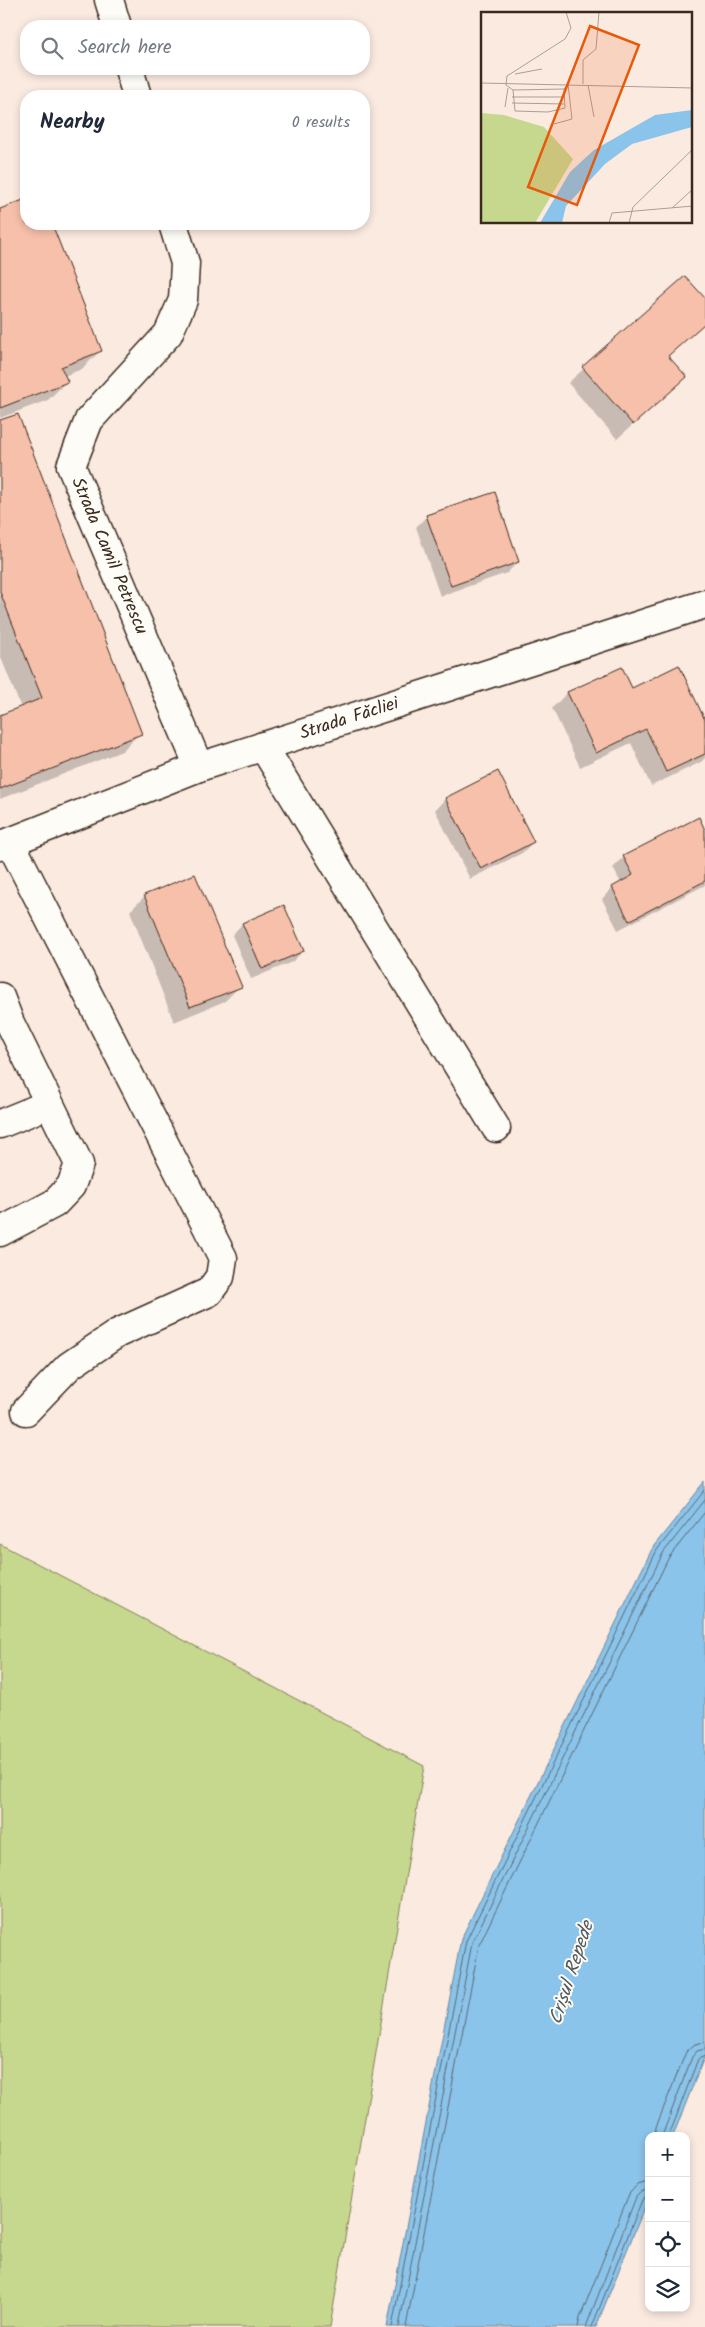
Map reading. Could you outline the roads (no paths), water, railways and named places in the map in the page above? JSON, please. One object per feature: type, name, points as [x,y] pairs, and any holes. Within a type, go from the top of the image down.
[{"type":"street","points":[[109,0],[115,20]]},
{"type":"street","points":[[131,75],[135,90]]},
{"type":"street","name":"Strada Camil Petrescu","points":[[175,230],[185,263],[182,300],[168,334],[89,420],[71,466],[199,767]]},
{"type":"street","name":"Strada Făcliei","points":[[4,851],[199,767],[705,604]]},
{"type":"street","points":[[262,746],[496,1128]]},
{"type":"street","points":[[4,851],[223,1258],[220,1277],[209,1292],[118,1333],[69,1366],[26,1411]]},
{"type":"street","points":[[0,997],[5,1025],[49,1104],[79,1164],[71,1186],[55,1203],[0,1232]]},
{"type":"street","points":[[0,1124],[49,1104]]},
{"type":"water","name":"Crișul Repede","points":[[705,1482],[705,2055],[675,2132],[645,2132],[645,2206],[596,2327],[387,2327],[461,1939],[653,1547]]}]
